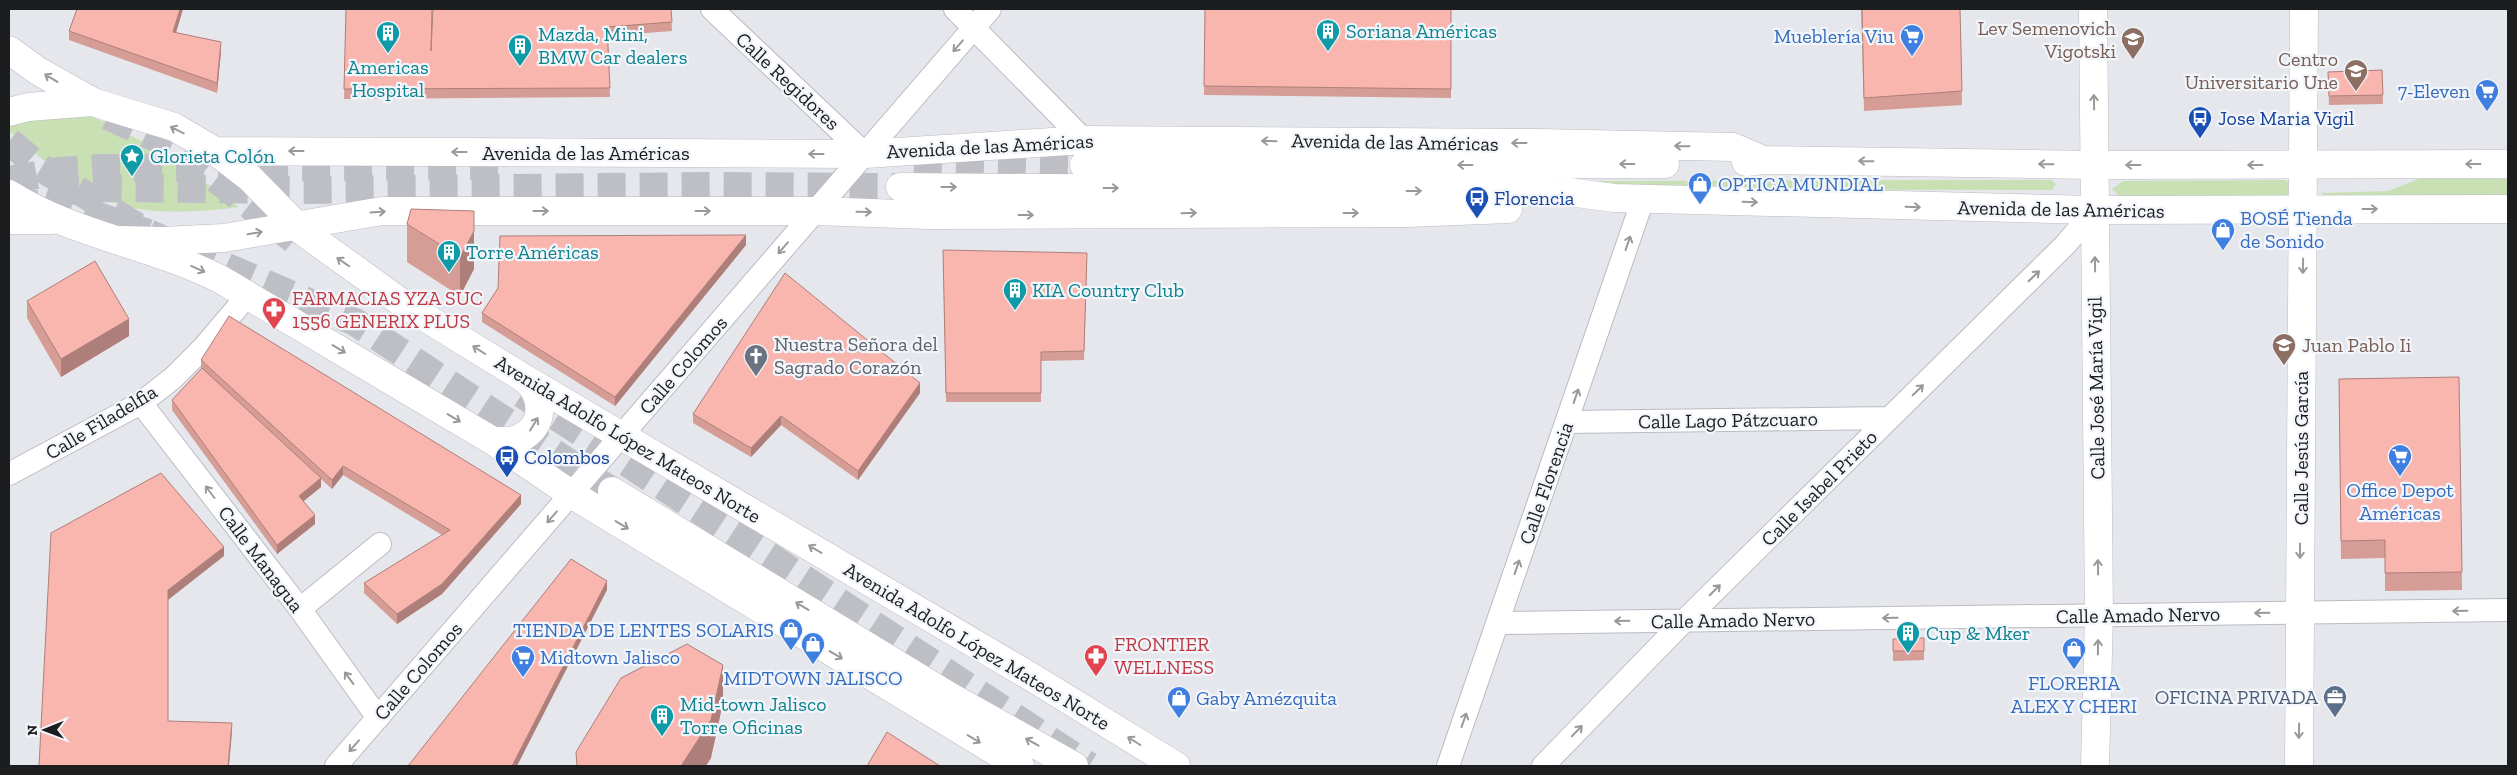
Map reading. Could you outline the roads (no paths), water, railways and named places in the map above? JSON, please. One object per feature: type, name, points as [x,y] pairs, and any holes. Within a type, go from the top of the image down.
[{"type":"main road","name":"Calle José María Vigil","points":[[2093,9],[2098,615],[2095,766]]},
{"type":"main road","name":"Calle Jesús García","points":[[2299,766],[2304,9]]},
{"type":"main road","points":[[9,50],[38,71],[93,102]]},
{"type":"main road","points":[[9,112],[28,106],[93,102]]},
{"type":"main road","name":"Avenida Adolfo López Mateos Norte","points":[[93,102],[174,127],[215,151],[250,178],[296,226],[329,252],[402,303],[525,379],[623,434],[1171,764]]},
{"type":"main road","name":"Avenida de las Américas","points":[[215,151],[865,154],[1084,153],[1539,143],[1733,147],[1763,160],[2094,165],[2508,164]]},
{"type":"main road","name":"Avenida de las Américas","points":[[900,187],[1569,192],[1614,198],[1643,199],[2095,210],[2508,209]]},
{"type":"main road","points":[[9,194],[59,220],[201,270],[248,295],[493,441],[571,494],[1020,766]]},
{"type":"main road","name":"Avenida de las Américas","points":[[119,240],[200,241],[382,211],[815,211],[928,215],[1408,214],[1570,206],[1614,198]]},
{"type":"main road","points":[[9,220],[59,220]]},
{"type":"main road","points":[[493,441],[520,439],[528,434],[538,419],[539,401],[537,392],[525,379]]},
{"type":"main road","points":[[612,491],[949,696],[1074,766]]},
{"type":"street","name":"Calle Regidores","points":[[712,9],[865,154]]},
{"type":"street","points":[[955,9],[975,27],[1084,153]]},
{"type":"street","name":"Calle Colomos","points":[[336,766],[990,9]]},
{"type":"street","name":"Calle Florencia","points":[[1448,766],[1643,199]]},
{"type":"street","name":"Calle Isabel Prieto","points":[[1543,766],[1685,620],[2065,245],[2095,210]]},
{"type":"street","name":"Calle Filadelfia","points":[[9,474],[142,403],[173,378],[203,348],[248,295]]},
{"type":"street","name":"Calle Managua","points":[[142,403],[300,610],[378,718]]},
{"type":"street","name":"Calle Lago Pátzcuaro","points":[[1567,422],[1889,418]]},
{"type":"street","points":[[300,610],[380,544]]},
{"type":"street","name":"Calle Amado Nervo","points":[[1498,623],[2508,610]]},
{"type":"tunnel","points":[[108,116],[175,147],[294,240]]},
{"type":"tunnel","points":[[9,141],[38,166],[148,233],[355,322],[612,491]]},
{"type":"tunnel","points":[[914,161],[1084,165]]},
{"type":"tunnel","points":[[9,180],[59,171],[103,168],[504,166]]},
{"type":"tunnel","points":[[10,196],[105,188],[303,190],[711,186],[900,187]]},
{"type":"tunnel","points":[[45,198],[148,233]]},
{"type":"tunnel","points":[[522,394],[1089,766]]},
{"type":"place","name":"Soriana Américas","points":[[1328,52]]},
{"type":"place","name":"Americas Hospital","points":[[388,54]]},
{"type":"place","name":"Mueblería Viu","points":[[1912,57]]},
{"type":"place","name":"Lev Semenovich Vigotski","points":[[2133,60]]},
{"type":"place","name":"Mazda, Mini, BMW Car dealers","points":[[520,67]]},
{"type":"place","name":"Centro Universitario Une","points":[[2356,92]]},
{"type":"place","name":"7-Eleven","points":[[2487,112]]},
{"type":"place","name":"Jose Maria Vigil","points":[[2200,139]]},
{"type":"place","name":"Glorieta Colón","points":[[132,177]]},
{"type":"place","name":"OPTICA MUNDIAL","points":[[1700,205]]},
{"type":"place","name":"Florencia","points":[[1477,219]]},
{"type":"place","name":"BOSÉ Tienda de Sonido","points":[[2223,251]]},
{"type":"place","name":"Torre Américas","points":[[449,273]]},
{"type":"place","name":"KIA Country Club","points":[[1015,311]]},
{"type":"place","name":"FARMACIAS YZA SUC 1556 GENERIX PLUS","points":[[274,330]]},
{"type":"place","name":"Juan Pablo Ii","points":[[2284,366]]},
{"type":"place","name":"Nuestra Señora del Sagrado Corazón","points":[[756,377]]},
{"type":"place","name":"Office Depot Américas","points":[[2400,477]]},
{"type":"place","name":"Colombos","points":[[507,478]]},
{"type":"place","name":"TIENDA DE LENTES SOLARIS","points":[[791,651]]},
{"type":"place","name":"Cup & Mker","points":[[1908,654]]},
{"type":"place","name":"MIDTOWN JALISCO","points":[[813,665]]},
{"type":"place","name":"FLORERIA ALEX Y CHERI","points":[[2074,670]]},
{"type":"place","name":"FRONTIER WELLNESS","points":[[1096,677]]},
{"type":"place","name":"Midtown Jalisco","points":[[523,678]]},
{"type":"place","name":"OFICINA PRIVADA","points":[[2335,718]]},
{"type":"place","name":"Gaby Amézquita","points":[[1179,719]]},
{"type":"place","name":"Mid-town Jalisco Torre Oficinas","points":[[662,737]]}]
